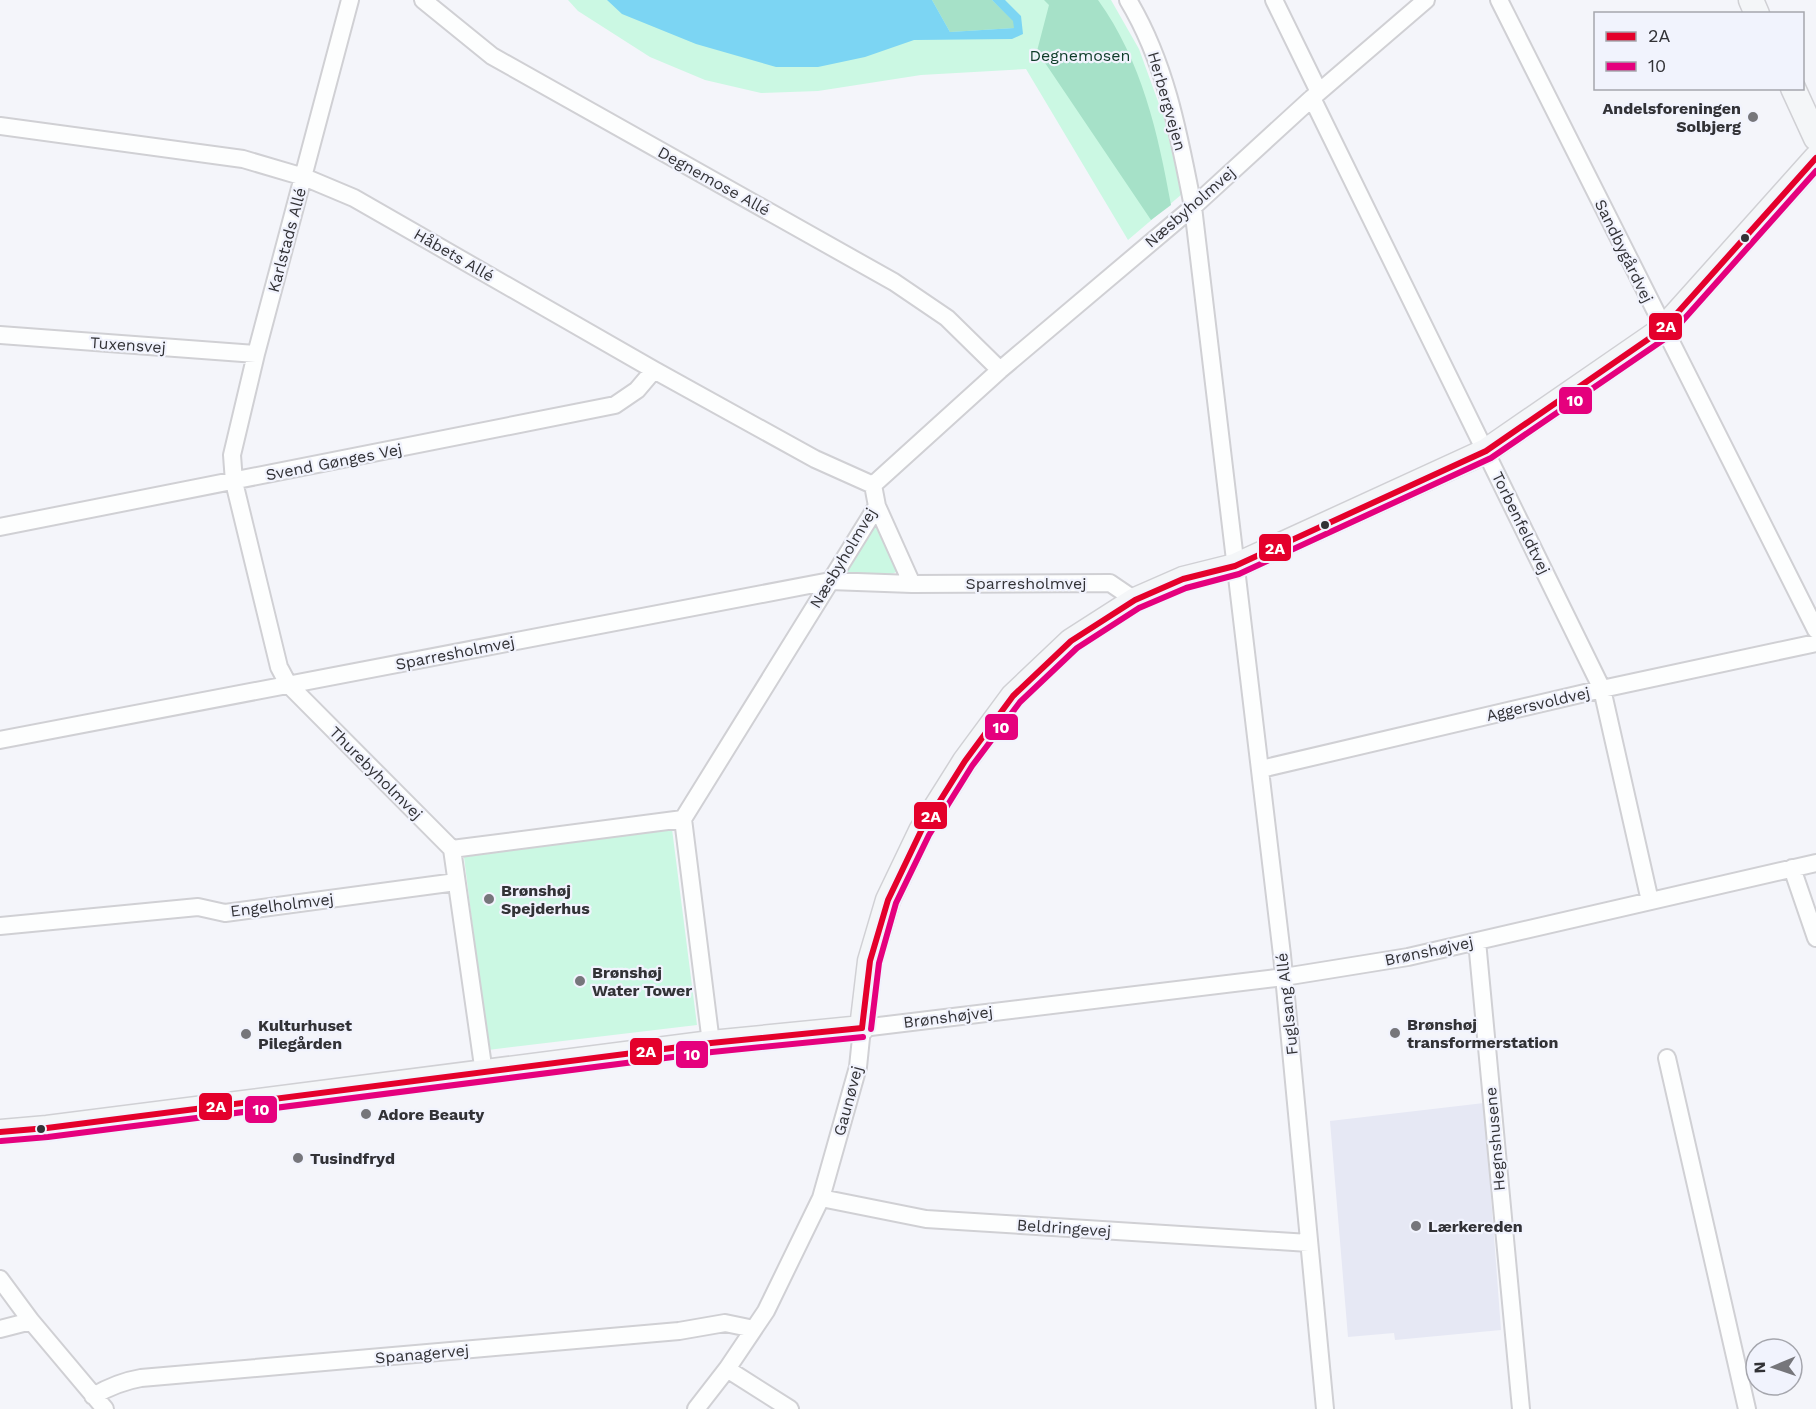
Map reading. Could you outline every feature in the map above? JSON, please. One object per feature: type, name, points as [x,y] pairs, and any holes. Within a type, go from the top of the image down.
[{"type":"street","name":"Karlstads Allé","points":[[234,482],[232,455],[256,354],[350,0]]},
{"type":"street","name":"Degnemose Allé","points":[[423,0],[492,56],[894,282],[947,318],[1000,370]]},
{"type":"street","name":"Herbergvejen","points":[[1128,0],[1156,56],[1178,129],[1193,207]]},
{"type":"street","points":[[1274,0],[1316,95]]},
{"type":"street","name":"Næsbyholmvej","points":[[683,819],[877,506],[873,485],[1000,370],[1193,207],[1316,95],[1426,0]]},
{"type":"street","name":"Sandbygårdvej","points":[[1499,0],[1816,630]]},
{"type":"street","points":[[1794,90],[1816,138]]},
{"type":"street","name":"Torbenfeldtvej","points":[[1316,95],[1602,689],[1650,901]]},
{"type":"street","name":"Håbets Allé","points":[[0,126],[243,159],[304,177],[354,198],[654,370],[815,459],[873,485]]},
{"type":"street","name":"Gaunøvej","points":[[696,1409],[727,1369],[766,1311],[821,1198],[858,1067],[870,961],[888,900],[921,831],[965,761],[1013,696],[1071,641],[1135,600],[1183,579],[1235,566],[1486,451],[1663,329],[1816,158]]},
{"type":"street","name":"Fuglsang Allé","points":[[1193,207],[1284,977],[1325,1409]]},
{"type":"street","name":"Tuxensvej","points":[[0,335],[256,354]]},
{"type":"street","name":"Svend Gønges Vej","points":[[0,527],[615,405],[637,390],[654,370]]},
{"type":"street","name":"Thurebyholmvej","points":[[234,482],[279,667],[288,684],[452,849]]},
{"type":"street","points":[[877,506],[912,584]]},
{"type":"street","name":"Sparresholmvej","points":[[0,740],[830,581],[912,584],[1110,583],[1135,600]]},
{"type":"street","name":"Aggersvoldvej","points":[[1261,769],[1602,689],[1816,643]]},
{"type":"street","points":[[484,1073],[452,849],[683,819],[711,1044]]},
{"type":"street","name":"Brønshøjvej","points":[[0,1132],[711,1044],[1284,977],[1408,957],[1816,863]]},
{"type":"street","points":[[1792,868],[1816,938]]},
{"type":"street","name":"Engelholmvej","points":[[0,926],[198,907],[225,913],[456,882]]},
{"type":"street","name":"Hegnshusene","points":[[1477,941],[1521,1409]]},
{"type":"street","points":[[1667,1058],[1747,1409]]},
{"type":"street","name":"Beldringevej","points":[[821,1198],[926,1219],[1310,1243]]},
{"type":"street","points":[[0,1279],[31,1321],[105,1409]]},
{"type":"street","points":[[0,1329],[31,1321]]},
{"type":"street","name":"Spanagervej","points":[[93,1396],[125,1381],[141,1378],[670,1332],[725,1323],[754,1329]]},
{"type":"street","points":[[727,1369],[790,1409]]},
{"type":"shaded area","name":"Lærkereden","points":[[1484,1103],[1501,1330],[1395,1340],[1394,1333],[1348,1337],[1330,1121]]},
{"type":"green space","name":"Degnemosen","points":[[568,0],[1111,0],[1139,49],[1164,118],[1182,194],[1128,240],[1026,69],[921,75],[818,91],[761,93],[705,80],[650,57],[578,11]]},
{"type":"green space","points":[[932,0],[992,0],[1014,21],[1014,28],[950,32]]},
{"type":"green space","points":[[1044,0],[1098,0],[1126,48],[1154,125],[1171,205],[1151,220],[1037,51],[1049,5]]},
{"type":"green space","points":[[874,527],[879,528],[898,571],[873,576],[848,572],[847,567],[869,531]]},
{"type":"green space","points":[[672,829],[697,1025],[488,1050],[464,857]]},
{"type":"water","name":"Degnemosen","points":[[607,0],[932,0],[950,32],[1014,28],[1013,21],[992,0],[1005,0],[1021,16],[1023,34],[1012,39],[914,40],[865,57],[818,67],[776,67],[696,44],[622,14]]},
{"type":"transit line","name":"2A","points":[[862,1028],[870,961],[888,900],[921,831],[965,761],[1013,696],[1071,641],[1135,600],[1183,579],[1235,566],[1486,451],[1663,329],[1816,158]]},
{"type":"transit line","name":"10","points":[[871,1029],[879,963],[896,903],[929,835],[972,766],[1020,702],[1077,648],[1139,608],[1186,588],[1239,574],[1491,458],[1669,336],[1816,171]]},
{"type":"transit line","name":"2A","points":[[0,1132],[47,1128],[711,1043],[862,1028]]},
{"type":"transit line","name":"10","points":[[1,1141],[48,1137],[712,1052],[863,1037]]},
{"type":"place","name":"Andelsforeningen Solbjerg","points":[[1753,117]]},
{"type":"place","name":"Brønshøj Spejderhus","points":[[489,899]]},
{"type":"place","name":"Brønshøj Water Tower","points":[[580,981]]},
{"type":"place","name":"Brønshøj transformerstation","points":[[1395,1033]]},
{"type":"place","name":"Kulturhuset Pilegården","points":[[246,1034]]},
{"type":"place","name":"Adore Beauty","points":[[366,1114]]},
{"type":"place","name":"Tusindfryd","points":[[298,1158]]},
{"type":"place","name":"Lærkereden","points":[[1416,1226]]}]
